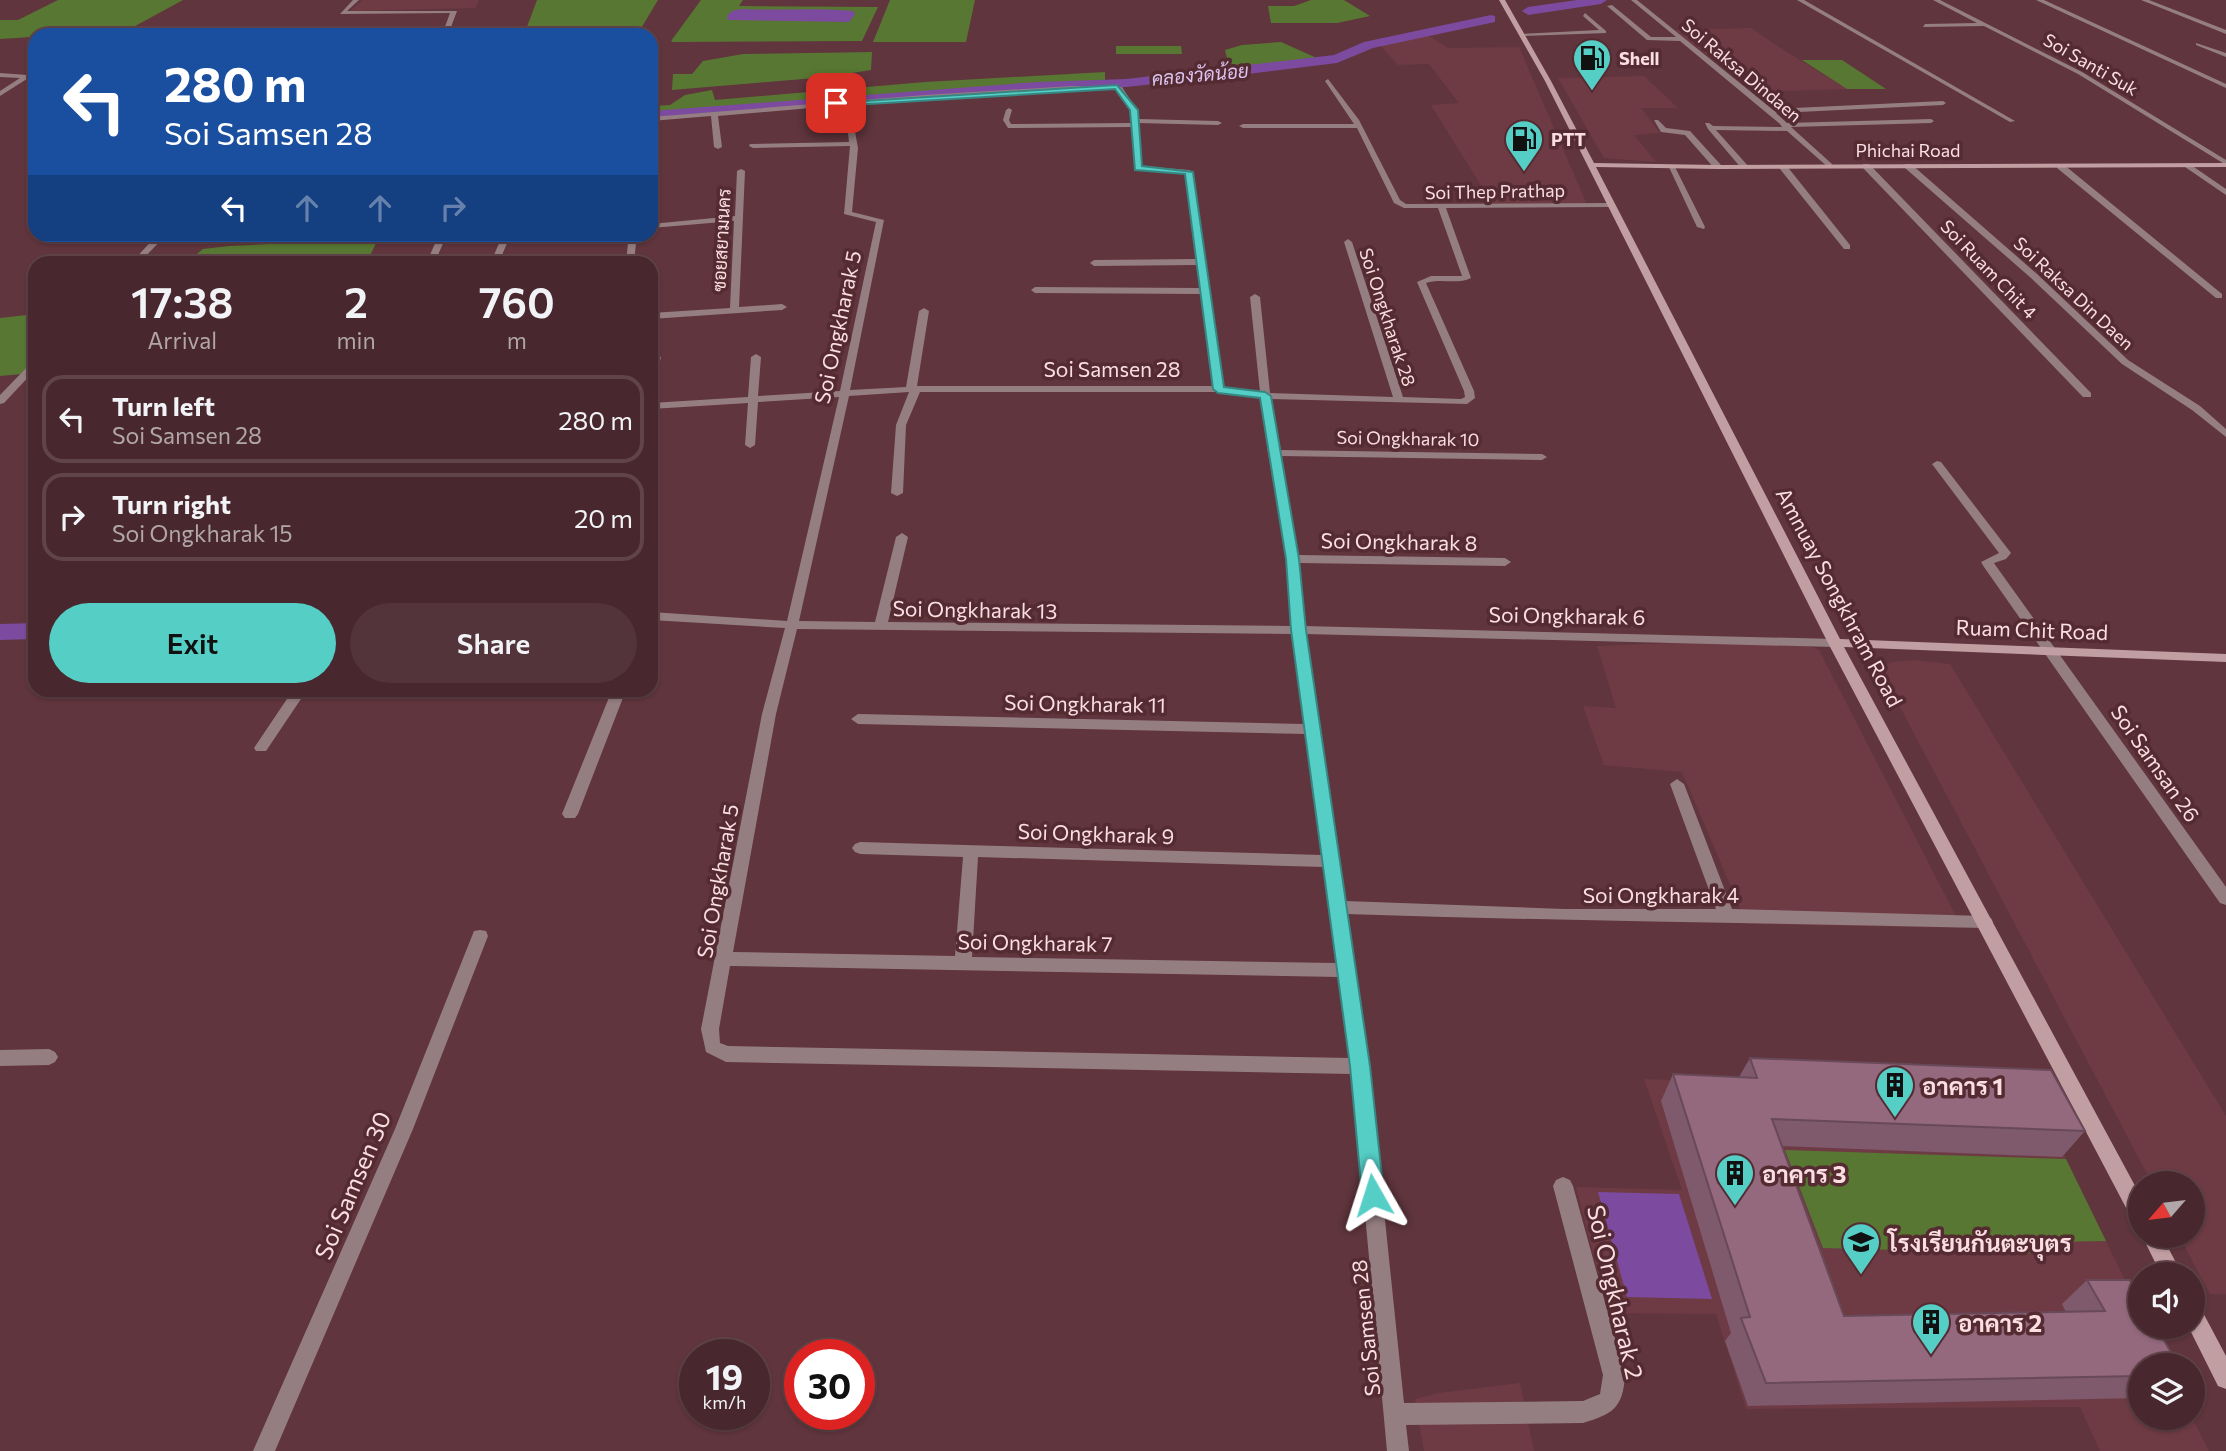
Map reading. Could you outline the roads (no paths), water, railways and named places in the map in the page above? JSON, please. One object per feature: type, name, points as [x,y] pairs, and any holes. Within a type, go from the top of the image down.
[{"type":"street","points":[[356,0],[342,13],[454,11],[448,28]]},
{"type":"street","name":"Amnuay Songkhram Road","points":[[1502,0],[1590,165],[1835,643],[2128,1191]]},
{"type":"street","points":[[1800,0],[2012,121]]},
{"type":"street","name":"Soi Santi Suk","points":[[1936,0],[2080,73],[2226,164]]},
{"type":"street","points":[[2039,0],[2226,86]]},
{"type":"street","points":[[2144,0],[2226,32]]},
{"type":"street","points":[[1603,1],[1649,39],[1682,39]]},
{"type":"street","name":"Soi Raksa Dindaen","points":[[1632,3],[1642,6],[1770,111],[1829,166]]},
{"type":"street","points":[[1610,6],[1620,6]]},
{"type":"street","points":[[1522,34],[1604,32],[1585,15]]},
{"type":"street","points":[[1925,26],[1987,25]]},
{"type":"street","points":[[2198,44],[2226,55]]},
{"type":"street","points":[[0,75],[27,77],[0,94]]},
{"type":"street","name":"Soi Thep Prathap","points":[[1328,80],[1359,125],[1398,201],[1404,206],[1609,205]]},
{"type":"street","points":[[658,118],[1117,87],[1132,106],[1138,168],[1189,172],[1218,389]]},
{"type":"street","points":[[1770,111],[1943,103]]},
{"type":"street","points":[[1009,110],[1006,120],[1008,126],[1218,122]]},
{"type":"street","points":[[714,113],[718,147]]},
{"type":"street","name":"Soi Ongkharak 5","points":[[849,115],[852,144],[848,214],[880,220],[845,392],[769,714],[710,1029],[712,1047],[726,1054],[1360,1066]]},
{"type":"street","points":[[1656,121],[1664,130],[1688,133],[1717,167]]},
{"type":"street","points":[[1745,167],[1707,124],[1785,127],[1931,121]]},
{"type":"street","points":[[1243,126],[1359,125]]},
{"type":"street","points":[[752,146],[852,144]]},
{"type":"street","name":"Phichai Road","points":[[1590,165],[1783,167],[2226,164]]},
{"type":"street","points":[[2188,165],[2226,193]]},
{"type":"street","name":"Soi Ruam Chit 4","points":[[1866,166],[2087,395]]},
{"type":"street","name":"Soi Raksa Din Daen","points":[[1908,166],[2034,276],[2125,362],[2196,408],[2226,434]]},
{"type":"street","points":[[2060,166],[2219,296]]},
{"type":"street","points":[[1671,167],[1701,227]]},
{"type":"street","points":[[1783,167],[1847,247]]},
{"type":"street","name":"ซอยสยามนคร","points":[[734,310],[741,171]]},
{"type":"street","name":"Soi Ongkharak 28","points":[[1265,396],[1455,403],[1470,398],[1421,282],[1425,278],[1454,281],[1467,278],[1442,207]]},
{"type":"street","points":[[658,225],[738,218]]},
{"type":"street","points":[[142,256],[155,242]]},
{"type":"street","name":"Soi Ongkharak 28","points":[[1348,242],[1399,401]]},
{"type":"street","points":[[1094,262],[1203,262]]},
{"type":"street","points":[[1035,290],[1206,292]]},
{"type":"street","points":[[1255,298],[1265,396]]},
{"type":"street","name":"ซอยสยามนคร","points":[[658,315],[782,307]]},
{"type":"street","points":[[897,493],[901,425],[913,389],[924,311]]},
{"type":"street","points":[[750,445],[757,357]]},
{"type":"street","points":[[0,401],[28,372]]},
{"type":"street","points":[[0,389],[13,388]]},
{"type":"street","name":"Soi Samsen 28","points":[[658,405],[913,389],[1218,389],[1265,396],[1293,559],[1298,630],[1360,1066],[1398,1451]]},
{"type":"street","name":"Soi Ongkharak 10","points":[[1273,453],[1542,457]]},
{"type":"street","name":"Soi Samsan 26","points":[[1937,464],[2005,553],[1987,562],[1990,567],[2226,899]]},
{"type":"street","points":[[880,627],[902,537]]},
{"type":"street","name":"Soi Ongkharak 8","points":[[1293,559],[1505,562]]},
{"type":"street","name":"Soi Ongkharak 13","points":[[658,616],[792,625],[880,627],[1298,630]]},
{"type":"street","name":"Soi Ongkharak 6","points":[[1298,630],[1835,643]]},
{"type":"street","name":"Ruam Chit Road","points":[[1835,643],[2226,658]]},
{"type":"street","points":[[261,748],[295,697]]},
{"type":"street","points":[[570,814],[616,697]]},
{"type":"street","name":"Soi Ongkharak 11","points":[[858,719],[1312,729]]},
{"type":"street","points":[[1677,784],[1726,915]]},
{"type":"street","name":"Soi Ongkharak 9","points":[[860,848],[1331,861]]},
{"type":"street","points":[[963,964],[971,850]]},
{"type":"street","name":"Soi Ongkharak 4","points":[[1337,907],[1564,915],[1726,915],[1985,922]]},
{"type":"street","name":"Soi Samsen 30","points":[[264,1451],[404,1129],[480,936]]},
{"type":"street","name":"Soi Ongkharak 7","points":[[724,959],[1346,970]]},
{"type":"street","points":[[0,1058],[50,1056]]},
{"type":"street","name":"Soi Ongkharak 2","points":[[1394,1414],[1583,1412],[1604,1406],[1614,1395],[1614,1375],[1563,1186]]},
{"type":"street","points":[[2205,1337],[2226,1378]]},
{"type":"waterway","name":"คลองวัดน้อย","points":[[1528,11],[1601,0]]},
{"type":"waterway","name":"คลองวัดน้อย","points":[[658,114],[1037,86],[1126,83],[1240,71],[1337,59],[1369,45],[1491,19]]},
{"type":"waterway","points":[[0,632],[28,631]]},
{"type":"place","name":"Shell","points":[[1592,92]]},
{"type":"place","name":"PTT","points":[[1524,173]]},
{"type":"place","name":"อาคาร 1","points":[[1895,1119]]},
{"type":"place","name":"อาคาร 3","points":[[1735,1207]]},
{"type":"place","name":"โรงเรียนกันตะบุตร","points":[[1861,1276]]},
{"type":"place","name":"อาคาร 2","points":[[1931,1356]]}]
